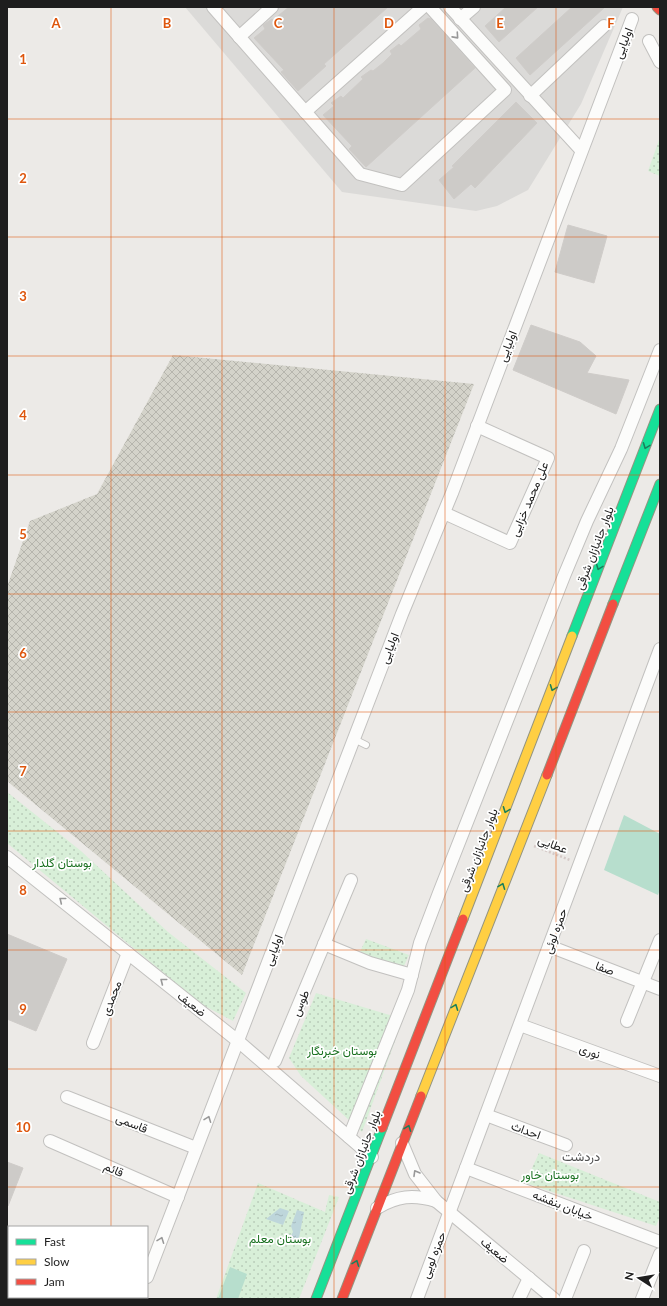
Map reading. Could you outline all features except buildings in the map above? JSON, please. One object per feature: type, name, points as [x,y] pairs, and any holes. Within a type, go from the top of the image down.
[{"type":"main road","points":[[657,7],[660,10]]},
{"type":"main road","name":"بلوار جانبازان شرقی","points":[[316,1299],[660,409]]},
{"type":"main road","points":[[342,1299],[660,484]]},
{"type":"street","points":[[213,7],[360,174],[402,185],[505,90],[430,7]]},
{"type":"street","points":[[239,37],[272,7]]},
{"type":"street","points":[[305,112],[424,7]]},
{"type":"street","points":[[450,7],[581,150]]},
{"type":"street","points":[[460,19],[474,7]]},
{"type":"street","name":"اولیایی","points":[[148,1274],[354,740],[478,426],[581,150],[632,19]]},
{"type":"street","points":[[530,96],[604,26]]},
{"type":"street","points":[[649,41],[660,62]]},
{"type":"street","points":[[349,1137],[376,1073],[408,990],[420,943],[476,792],[587,521],[621,449],[660,350]]},
{"type":"street","name":"علی محمد خزایی","points":[[444,513],[510,543],[548,458],[478,426]]},
{"type":"street","name":"حمزه لوئی","points":[[450,1212],[660,649]]},
{"type":"street","name":"ضعیف","points":[[7,857],[238,1040],[372,1157]]},
{"type":"street","name":"طوس","points":[[275,1061],[351,880]]},
{"type":"street","points":[[627,1021],[660,940]]},
{"type":"street","points":[[324,944],[370,963],[412,975]]},
{"type":"street","name":"صفا","points":[[549,946],[660,989]]},
{"type":"street","name":"محمدی","points":[[93,1043],[128,953]]},
{"type":"street","name":"نوری","points":[[520,1024],[660,1076]]},
{"type":"street","name":"قاسمی","points":[[67,1097],[196,1148]]},
{"type":"street","name":"احداث","points":[[486,1115],[566,1145]]},
{"type":"street","name":"قائم","points":[[50,1141],[178,1197]]},
{"type":"street","points":[[402,1143],[416,1174],[436,1201]]},
{"type":"street","name":"خیابان بنفشه","points":[[466,1168],[660,1242]]},
{"type":"street","points":[[377,1208],[390,1200],[405,1196],[421,1196],[436,1201]]},
{"type":"street","name":"ضعیف","points":[[436,1201],[554,1299]]},
{"type":"street","name":"حمزه لویی","points":[[417,1299],[450,1212]]},
{"type":"street","points":[[565,1299],[584,1251]]},
{"type":"street","points":[[642,1299],[660,1254]]},
{"type":"street","points":[[519,1299],[529,1278]]},
{"type":"lane","points":[[354,740],[366,745]]},
{"type":"path","name":"عطایی","points":[[520,841],[580,864]]},
{"type":"shaded area","points":[[185,7],[623,7],[581,104],[528,190],[497,206],[476,211],[342,192]]},
{"type":"shaded area","points":[[173,355],[474,384],[242,975],[7,781],[7,587],[30,521],[97,494]]},
{"type":"green space","points":[[660,137],[660,176],[648,171]]},
{"type":"green space","name":"بوستان گلدار","points":[[7,792],[81,851],[168,932],[246,993],[233,1021],[201,1004],[7,843]]},
{"type":"green space","points":[[624,815],[660,834],[660,889],[658,895],[604,870]]},
{"type":"green space","points":[[366,939],[409,955],[403,968],[359,954]]},
{"type":"green space","name":"بوستان خبرنگار","points":[[316,993],[403,1019],[362,1132],[301,1076],[289,1058]]},
{"type":"green space","name":"بوستان خاور","points":[[539,1153],[660,1202],[660,1217],[656,1226],[525,1183]]},
{"type":"green space","name":"بوستان معلم","points":[[258,1183],[325,1212],[329,1195],[339,1197],[299,1299],[216,1299]]},
{"type":"green space","points":[[230,1267],[247,1274],[238,1299],[218,1299]]},
{"type":"water","points":[[280,1208],[289,1211],[283,1225],[266,1219]]},
{"type":"water","points":[[297,1210],[304,1212],[299,1238],[287,1243],[293,1232],[291,1226]]},
{"type":"traffic: fast","points":[[572,636],[660,409]]},
{"type":"traffic: fast","points":[[613,604],[660,484]]},
{"type":"traffic: fast","points":[[316,1299],[382,1128]]},
{"type":"traffic: slow","points":[[463,919],[572,636]]},
{"type":"traffic: slow","points":[[421,1096],[547,775]]},
{"type":"traffic: jam","points":[[657,7],[660,10]]},
{"type":"traffic: jam","points":[[547,775],[613,604]]},
{"type":"traffic: jam","points":[[382,1128],[463,919]]},
{"type":"traffic: jam","points":[[342,1299],[421,1096]]},
{"type":"district","name":"دردشت","points":[[581,1156]]}]
